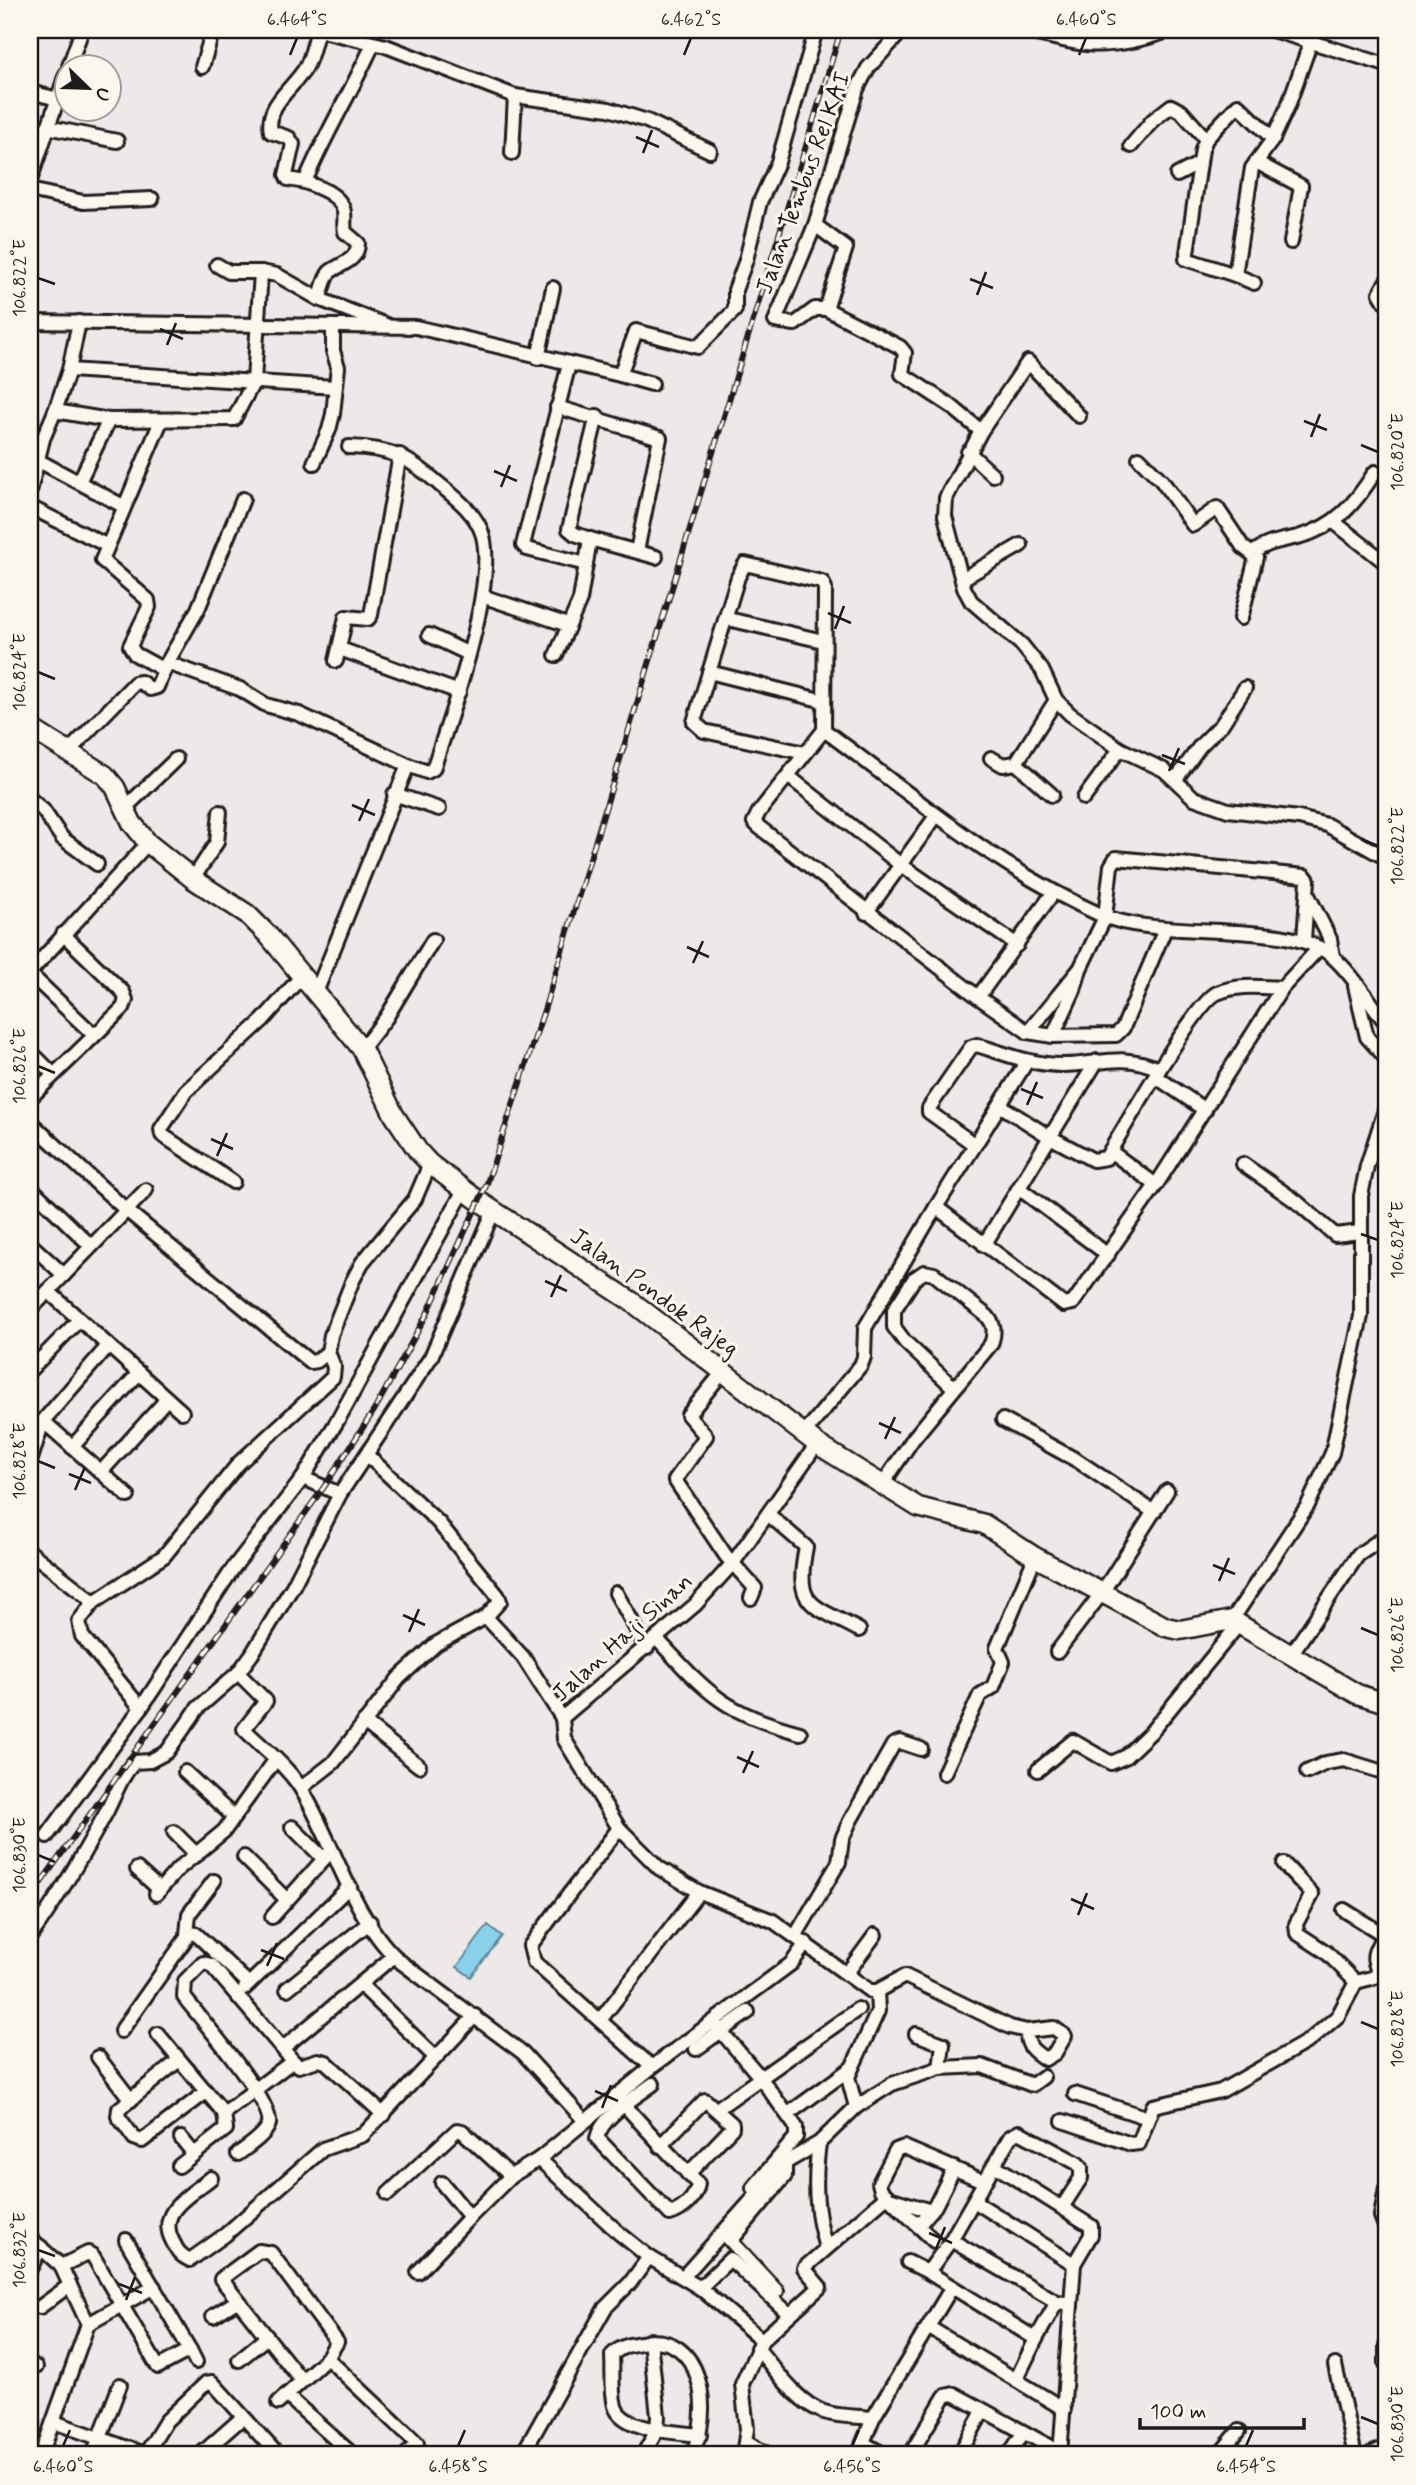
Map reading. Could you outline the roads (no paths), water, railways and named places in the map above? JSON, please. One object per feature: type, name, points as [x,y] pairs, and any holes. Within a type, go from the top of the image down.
[{"type":"main road","name":"Jalan Pondok Rajeg","points":[[30,728],[105,775],[132,823],[148,843],[193,879],[247,914],[268,935],[300,978],[362,1049],[394,1115],[430,1164],[464,1190],[631,1301],[810,1440],[918,1507],[984,1524],[1035,1557],[1166,1627],[1180,1630],[1236,1622]]},
{"type":"main road","points":[[1236,1622],[1357,1694],[1386,1703]]},
{"type":"street","points":[[74,52],[82,30]]},
{"type":"street","points":[[202,67],[213,30]]},
{"type":"street","points":[[319,299],[329,273],[349,261],[358,248],[358,243],[345,232],[345,211],[340,202],[325,191],[305,182],[288,179],[286,175],[293,144],[289,138],[271,132],[270,127],[275,107],[307,64],[318,30],[373,44],[515,96],[609,109],[647,121],[710,151]]},
{"type":"street","name":"Jalan Tembus Rel KAI","points":[[826,309],[815,309],[794,324],[775,321],[815,225],[857,89],[868,68],[903,30]]},
{"type":"street","points":[[1017,30],[1078,46],[1100,47],[1158,35],[1169,30]]},
{"type":"street","points":[[1272,30],[1386,65]]},
{"type":"street","points":[[620,375],[636,331],[695,348],[735,310],[735,290],[746,260],[760,202],[778,162],[814,37]]},
{"type":"street","points":[[1236,275],[1252,168],[1273,139],[1311,41]]},
{"type":"street","points":[[305,182],[327,131],[355,85],[373,44]]},
{"type":"street","points":[[30,92],[52,98]]},
{"type":"street","points":[[512,153],[515,96]]},
{"type":"street","points":[[1254,284],[1187,256],[1206,139],[1238,105],[1273,139]]},
{"type":"street","points":[[1131,146],[1153,120],[1171,106],[1182,111],[1206,139]]},
{"type":"street","points":[[30,181],[52,114]]},
{"type":"street","points":[[47,127],[117,141]]},
{"type":"street","points":[[1256,162],[1301,186],[1291,242]]},
{"type":"street","points":[[1177,175],[1200,163]]},
{"type":"street","points":[[30,190],[83,202],[152,199]]},
{"type":"street","points":[[815,225],[846,248],[826,309],[900,347],[905,353],[902,374],[951,405],[981,431]]},
{"type":"street","points":[[217,265],[229,272],[277,275],[319,299],[391,327]]},
{"type":"street","points":[[55,411],[109,420],[234,419],[254,381],[261,272]]},
{"type":"street","points":[[1386,282],[1380,293],[1386,303]]},
{"type":"street","points":[[538,358],[553,288]]},
{"type":"street","points":[[30,322],[416,327],[652,384]]},
{"type":"street","points":[[30,491],[40,461],[43,439],[69,370],[79,323]]},
{"type":"street","points":[[314,463],[329,430],[338,367],[333,351],[333,328]]},
{"type":"street","points":[[1079,416],[1028,362],[968,452],[949,487],[945,516],[962,579],[971,601],[1022,645],[1042,670],[1056,700],[1070,714],[1120,749],[1164,770],[1186,792],[1203,802],[1228,810],[1299,818],[1327,825],[1386,858]]},
{"type":"street","points":[[569,364],[523,545],[527,549],[586,564]]},
{"type":"street","points":[[69,370],[335,387]]},
{"type":"street","points":[[557,407],[597,416],[660,438],[637,551]]},
{"type":"street","points":[[597,416],[569,528],[575,534],[656,557]]},
{"type":"street","points":[[79,482],[109,420]]},
{"type":"street","points":[[161,421],[106,545],[103,563],[126,580],[149,603],[130,646],[132,651],[165,667],[240,689],[266,705],[299,714],[408,765],[430,772],[458,692],[482,596],[486,558],[483,535],[476,520],[439,484],[400,455],[348,446]]},
{"type":"street","points":[[968,452],[993,475]]},
{"type":"street","points":[[400,455],[371,615],[368,619],[346,617],[338,655],[458,692]]},
{"type":"street","points":[[1139,458],[1162,481],[1192,525],[1216,507],[1243,547],[1253,553],[1256,561],[1241,618]]},
{"type":"street","points":[[40,461],[123,506]]},
{"type":"street","points":[[1253,553],[1266,543],[1298,537],[1334,522],[1350,508],[1375,472]]},
{"type":"street","points":[[67,753],[135,683],[141,682],[154,689],[198,610],[243,499]]},
{"type":"street","points":[[30,506],[106,545]]},
{"type":"street","points":[[1334,522],[1386,563]]},
{"type":"street","points":[[555,655],[580,600],[590,539]]},
{"type":"street","points":[[962,579],[1021,545]]},
{"type":"street","points":[[805,753],[699,729],[694,717],[728,619],[740,573],[743,566],[750,563],[822,582],[825,588],[824,730],[754,822],[866,913],[1028,1032],[1054,1036],[1111,1036],[1120,1032],[1165,929]]},
{"type":"street","points":[[482,596],[562,623]]},
{"type":"street","points":[[728,619],[823,641]]},
{"type":"street","points":[[429,635],[467,653]]},
{"type":"street","points":[[709,672],[824,701]]},
{"type":"street","points":[[1175,779],[1200,746],[1222,724],[1245,688]]},
{"type":"street","points":[[991,758],[1003,765],[1016,763],[1056,700]]},
{"type":"street","points":[[824,730],[936,816],[1020,875],[1053,893],[1105,917],[1165,929],[1304,940],[1333,957],[1386,1023]]},
{"type":"street","points":[[1084,798],[1120,749]]},
{"type":"street","points":[[125,808],[176,759]]},
{"type":"street","points":[[1016,763],[1052,795]]},
{"type":"street","points":[[316,995],[394,794],[408,765]]},
{"type":"street","points":[[788,776],[901,865],[1017,945]]},
{"type":"street","points":[[394,794],[439,809]]},
{"type":"street","points":[[30,799],[43,810],[62,838],[97,864]]},
{"type":"street","points":[[193,879],[217,842],[220,812]]},
{"type":"street","points":[[866,913],[936,816]]},
{"type":"street","points":[[94,1035],[30,973],[148,843]]},
{"type":"street","points":[[1054,1036],[1080,969],[1105,917],[1111,866],[1116,858],[1299,873],[1308,880],[1304,940]]},
{"type":"street","points":[[978,997],[1053,893]]},
{"type":"street","points":[[1307,894],[1330,939],[1333,957]]},
{"type":"street","points":[[30,1098],[123,1008],[126,1000],[123,992],[63,934]]},
{"type":"street","points":[[362,1049],[386,1018],[433,940]]},
{"type":"street","points":[[936,1207],[1064,1305],[1073,1303],[1156,1185],[1282,988],[1319,948]]},
{"type":"street","points":[[1028,1032],[1065,983],[1080,969]]},
{"type":"street","points":[[233,1182],[162,1135],[161,1129],[186,1091],[263,1020],[300,978]]},
{"type":"street","points":[[1354,982],[1367,1037],[1386,1058]]},
{"type":"street","points":[[1001,1106],[1050,1137],[1093,1160],[1101,1161],[1110,1151],[1157,1073],[1215,994],[1233,988],[1282,988]]},
{"type":"street","points":[[975,1145],[929,1112],[929,1108],[971,1046],[977,1045],[1027,1061],[1063,1065],[1122,1058],[1142,1061],[1205,1110]]},
{"type":"street","points":[[30,1051],[53,1073]]},
{"type":"street","name":"Jalan Haji Sinan","points":[[877,1991],[870,1991],[773,1921],[699,1892],[659,1868],[619,1828],[564,1739],[562,1718],[695,1605],[733,1563],[768,1514],[810,1440],[860,1365],[864,1357],[865,1328],[1027,1061]]},
{"type":"street","points":[[984,1245],[1097,1062]]},
{"type":"street","points":[[1038,1770],[1073,1741],[1111,1763],[1125,1757],[1151,1732],[1236,1622],[1308,1505],[1332,1453],[1361,1316],[1363,1287],[1360,1232],[1367,1166],[1386,1107]]},
{"type":"street","points":[[30,1122],[125,1209],[310,1362],[317,1361],[328,1352]]},
{"type":"street","points":[[1110,1151],[1156,1185]]},
{"type":"street","points":[[141,1708],[107,1669],[79,1629],[83,1614],[94,1602],[164,1556],[239,1463],[333,1377],[328,1352],[331,1335],[352,1282],[362,1263],[415,1199],[430,1164]]},
{"type":"street","points":[[1243,1164],[1297,1202],[1335,1235],[1360,1232]]},
{"type":"street","points":[[30,1187],[91,1246]]},
{"type":"street","points":[[1020,1189],[1108,1255]]},
{"type":"street","points":[[32,1303],[48,1291],[146,1190]]},
{"type":"street","points":[[47,1836],[141,1708],[234,1567],[303,1478],[339,1418],[464,1190]]},
{"type":"street","points":[[30,1937],[51,1908],[105,1815],[119,1780],[134,1762],[150,1761],[167,1752],[198,1708],[238,1673],[293,1586],[340,1494],[431,1357],[494,1210]]},
{"type":"street","points":[[30,1244],[64,1275]]},
{"type":"street","points":[[882,1485],[953,1387],[990,1344],[994,1329],[987,1316],[934,1274],[924,1272],[914,1279],[894,1310],[894,1327],[953,1387]]},
{"type":"street","points":[[48,1291],[182,1412]]},
{"type":"street","points":[[30,1370],[79,1320]]},
{"type":"street","points":[[30,1460],[43,1421],[108,1346]]},
{"type":"street","points":[[72,1447],[139,1373]]},
{"type":"street","points":[[722,1373],[688,1415],[706,1436],[674,1480],[733,1563],[755,1588],[751,1598]]},
{"type":"street","points":[[101,1472],[167,1399]]},
{"type":"street","points":[[1003,1420],[1078,1461],[1154,1512]]},
{"type":"street","points":[[43,1421],[128,1496]]},
{"type":"street","points":[[301,1788],[333,1763],[399,1678],[436,1644],[486,1617],[500,1601],[438,1522],[367,1455]]},
{"type":"street","points":[[303,1478],[340,1494]]},
{"type":"street","points":[[1057,1653],[1101,1594],[1167,1491]]},
{"type":"street","points":[[768,1514],[806,1547],[800,1579],[803,1592],[816,1607],[859,1630]]},
{"type":"street","points":[[1290,1656],[1358,1555],[1386,1536]]},
{"type":"street","points":[[30,1552],[94,1602]]},
{"type":"street","points":[[944,1773],[980,1695],[993,1687],[1003,1662],[997,1648],[1035,1557]]},
{"type":"street","points":[[616,1593],[652,1643],[725,1706],[754,1720],[800,1733]]},
{"type":"street","points":[[486,1617],[523,1657],[562,1718]]},
{"type":"street","points":[[238,1673],[266,1701],[244,1730],[276,1759],[301,1788],[327,1855]]},
{"type":"street","points":[[364,1723],[419,1766]]},
{"type":"street","points":[[696,2049],[718,2026],[792,1963],[839,1863],[842,1839],[850,1821],[892,1745],[900,1742],[921,1749]]},
{"type":"street","points":[[137,1869],[158,1892],[178,1869],[197,1855],[234,1818],[276,1759]]},
{"type":"street","points":[[1307,1772],[1326,1763],[1344,1760],[1386,1773]]},
{"type":"street","points":[[185,1772],[234,1818]]},
{"type":"street","points":[[292,1827],[327,1855],[394,1956],[523,2053],[584,2120]]},
{"type":"street","points":[[619,1828],[530,1946],[534,1962],[652,2067]]},
{"type":"street","points":[[174,1832],[197,1855]]},
{"type":"street","points":[[272,1917],[327,1855]]},
{"type":"street","points":[[244,1857],[287,1900]]},
{"type":"street","points":[[1284,1864],[1312,1894],[1296,1924],[1297,1933],[1326,1952],[1356,1982]]},
{"type":"street","points":[[121,2031],[187,1934],[189,1914],[214,1881]]},
{"type":"street","points":[[238,1995],[350,1886]]},
{"type":"street","points":[[601,2019],[699,1892]]},
{"type":"street","points":[[1063,2121],[1131,2144],[1139,2143],[1153,2106],[1221,2091],[1310,2040],[1338,2016],[1356,1982],[1383,1974],[1373,1963],[1373,1952],[1384,1935],[1344,1910]]},
{"type":"street","points":[[287,1989],[370,1922]]},
{"type":"street","points":[[187,1934],[196,1934],[249,1984]]},
{"type":"street","points":[[847,1973],[875,1935]]},
{"type":"street","points":[[283,2048],[394,1956]]},
{"type":"street","points":[[238,2154],[268,2126],[269,2116],[257,2090],[184,1997],[186,1982],[206,1963],[238,1995],[293,2061],[299,2066],[318,2060],[326,2062],[384,2115]]},
{"type":"street","points":[[856,2107],[848,2077],[878,2011],[877,1991],[905,1976],[1010,2027],[1027,2031]]},
{"type":"street","points":[[360,1985],[435,2057]]},
{"type":"street","points":[[721,2106],[858,2009]]},
{"type":"street","points":[[620,2101],[698,2184],[697,2193],[679,2211],[670,2214],[597,2138],[599,2130],[620,2101],[652,2067],[718,2026],[748,2012]]},
{"type":"street","points":[[211,2178],[173,2209],[166,2221],[167,2230],[180,2255],[190,2260],[225,2235],[323,2149],[359,2138],[384,2115],[475,2016]]},
{"type":"street","points":[[718,2026],[796,2127],[796,2137],[744,2200]]},
{"type":"street","points":[[158,2034],[224,2113],[226,2129],[180,2166]]},
{"type":"street","points":[[916,2034],[943,2044],[940,2068]]},
{"type":"street","points":[[98,2057],[131,2100]]},
{"type":"street","points":[[179,2060],[119,2109],[118,2116],[134,2138],[142,2141],[206,2092]]},
{"type":"street","points":[[224,2113],[293,2061]]},
{"type":"street","points":[[684,2276],[727,2238],[785,2164],[819,2143],[856,2107],[892,2084],[940,2068],[982,2066],[1032,2085],[1043,2077]]},
{"type":"street","points":[[788,2114],[850,2069]]},
{"type":"street","points":[[418,2272],[511,2176],[539,2159],[584,2120],[653,2084]]},
{"type":"street","points":[[1075,2094],[1148,2118]]},
{"type":"street","points":[[660,2146],[705,2100],[732,2124],[732,2128],[688,2174]]},
{"type":"street","points":[[388,2194],[457,2130],[511,2176]]},
{"type":"street","points":[[928,2272],[951,2240],[1010,2137],[1019,2132],[1081,2167],[1081,2178],[1063,2206]]},
{"type":"street","points":[[181,2138],[194,2154]]},
{"type":"street","points":[[819,2143],[813,2184],[818,2221],[827,2248]]},
{"type":"street","points":[[934,2241],[887,2197],[879,2183],[896,2150],[904,2147],[983,2181]]},
{"type":"street","points":[[539,2159],[619,2233],[649,2257],[700,2288],[760,2344],[811,2405],[825,2413],[873,2418]]},
{"type":"street","points":[[910,2455],[945,2396],[954,2394],[1060,2454],[1074,2264],[1091,2235],[1091,2226],[994,2165]]},
{"type":"street","points":[[918,2226],[931,2211],[954,2168]]},
{"type":"street","points":[[442,2183],[470,2217]]},
{"type":"street","points":[[1386,2188],[1381,2216],[1386,2229]]},
{"type":"street","points":[[769,2455],[745,2449],[742,2384],[760,2344],[820,2287],[804,2268],[887,2197]]},
{"type":"street","points":[[887,2197],[931,2211]]},
{"type":"street","points":[[974,2201],[1074,2264]]},
{"type":"street","points":[[30,2238],[61,2266],[88,2325]]},
{"type":"street","points":[[727,2238],[777,2291]]},
{"type":"street","points":[[61,2266],[82,2254],[91,2254],[158,2367],[193,2356],[126,2240]]},
{"type":"street","points":[[951,2240],[1057,2302],[1071,2304]]},
{"type":"street","points":[[30,2269],[41,2247]]},
{"type":"street","points":[[302,2381],[221,2279],[259,2251],[267,2250],[335,2337],[336,2348],[327,2358],[302,2381],[282,2399],[353,2455]]},
{"type":"street","points":[[522,2455],[604,2308],[630,2283],[649,2257]]},
{"type":"street","points":[[700,2288],[730,2259],[789,2314]]},
{"type":"street","points":[[908,2262],[1036,2339]]},
{"type":"street","points":[[40,2307],[69,2285]]},
{"type":"street","points":[[41,2455],[88,2325],[154,2287]]},
{"type":"street","points":[[886,2455],[860,2449],[873,2418],[952,2287]]},
{"type":"street","points":[[213,2316],[237,2301]]},
{"type":"street","points":[[1016,2380],[1057,2302]]},
{"type":"street","points":[[928,2328],[1064,2409]]},
{"type":"street","points":[[239,2360],[267,2337]]},
{"type":"street","points":[[643,2455],[657,2430],[658,2405],[650,2340]]},
{"type":"street","points":[[691,2455],[700,2435],[702,2418],[695,2365],[685,2350],[673,2344],[650,2340],[620,2348],[612,2356],[615,2407],[623,2419],[657,2430],[700,2435]]},
{"type":"street","points":[[1386,2345],[1386,2364]]},
{"type":"street","points":[[327,2358],[417,2443],[407,2455]]},
{"type":"street","points":[[1335,2365],[1354,2451],[1359,2455]]},
{"type":"street","points":[[54,2422],[145,2455],[166,2421],[209,2382],[217,2385],[275,2454]]},
{"type":"street","points":[[93,2455],[120,2385]]},
{"type":"street","points":[[959,2455],[983,2411]]},
{"type":"street","points":[[200,2455],[243,2417]]},
{"type":"street","points":[[1219,2455],[1239,2431]]},
{"type":"street","points":[[1009,2455],[1023,2432]]},
{"type":"street","points":[[1369,2455],[1386,2447]]},
{"type":"water","points":[[488,1925],[502,1936],[471,1977],[457,1967]]},
{"type":"railway","points":[[30,1898],[324,1487],[375,1409],[427,1314],[486,1186],[545,1007],[841,30]]}]
